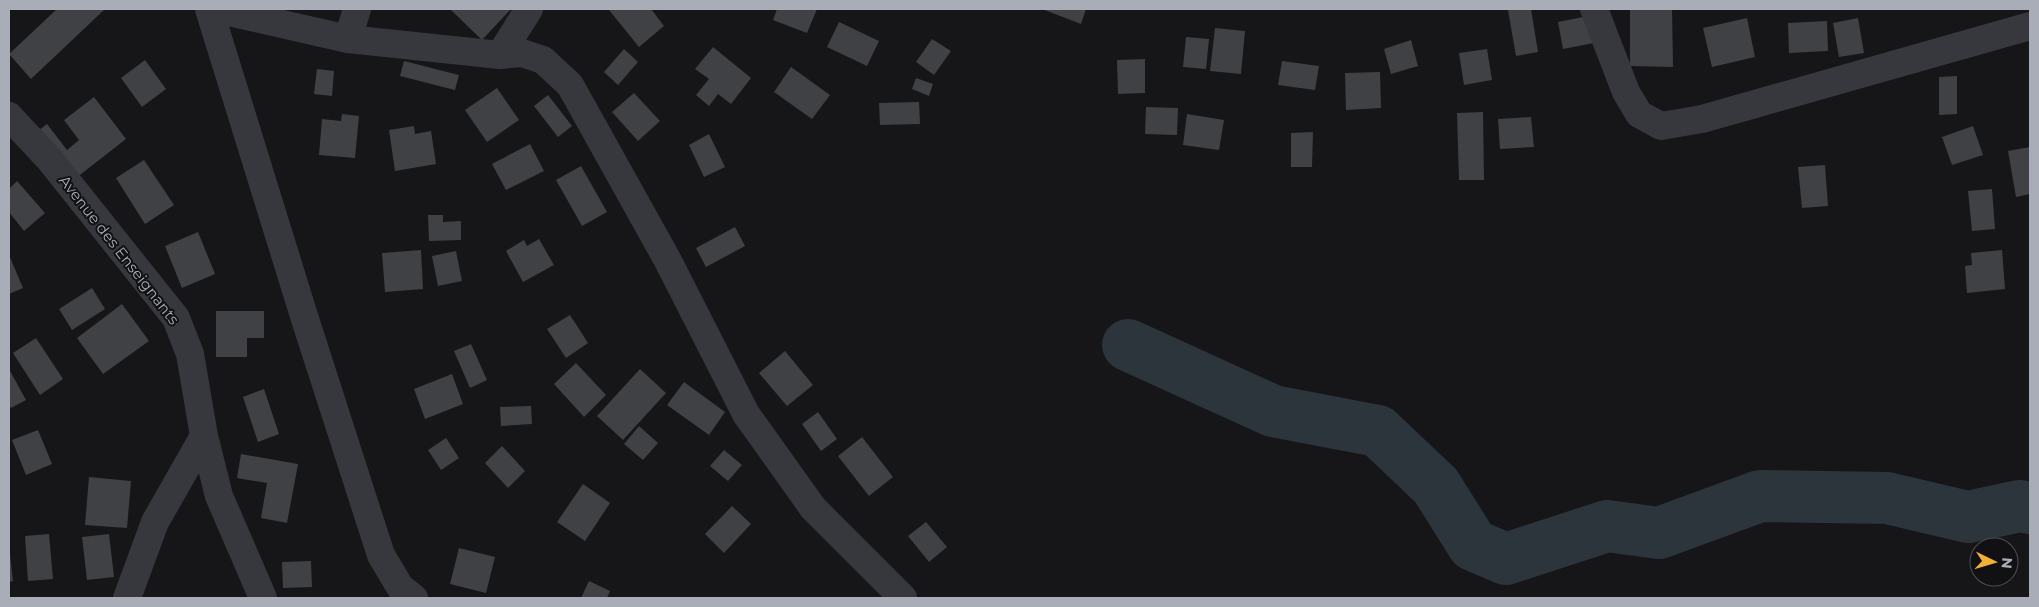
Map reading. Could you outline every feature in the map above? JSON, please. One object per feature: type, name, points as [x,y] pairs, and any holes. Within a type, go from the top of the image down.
[{"type":"street","points":[[209,9],[304,316],[381,555],[400,586],[414,598]]},
{"type":"street","points":[[216,9],[348,39],[500,55],[522,53],[543,60],[570,86],[667,259],[746,414],[813,508],[904,598]]},
{"type":"street","points":[[348,39],[357,9]]},
{"type":"street","points":[[500,55],[529,9]]},
{"type":"street","points":[[1594,9],[1626,92],[1638,114],[1661,126],[1702,120],[2030,26]]},
{"type":"street","name":"Avenue des Enseignants","points":[[9,116],[50,160],[176,318],[190,354],[204,436],[219,496],[263,598]]},
{"type":"street","points":[[127,598],[155,522],[204,436]]},
{"type":"building","points":[[57,9],[105,9],[31,79],[9,54]]},
{"type":"building","points":[[450,9],[511,9],[482,40]]},
{"type":"building","points":[[651,9],[664,26],[639,47],[609,10]]},
{"type":"building","points":[[777,9],[817,9],[807,33],[773,20]]},
{"type":"building","points":[[1042,9],[1086,9],[1081,24]]},
{"type":"building","points":[[1531,9],[1538,52],[1516,56],[1508,10]]},
{"type":"building","points":[[1630,9],[1672,9],[1673,67],[1630,66]]},
{"type":"building","points":[[1588,16],[1594,43],[1563,49],[1558,22]]},
{"type":"building","points":[[1747,18],[1755,57],[1712,67],[1703,28]]},
{"type":"building","points":[[1858,18],[1864,53],[1839,57],[1833,23]]},
{"type":"building","points":[[1827,21],[1828,51],[1789,53],[1788,23]]},
{"type":"building","points":[[839,22],[879,41],[867,66],[827,47]]},
{"type":"building","points":[[1215,28],[1245,31],[1241,74],[1210,71]]},
{"type":"building","points":[[1186,37],[1209,39],[1206,69],[1183,67]]},
{"type":"building","points":[[932,39],[951,51],[934,75],[916,62]]},
{"type":"building","points":[[1411,40],[1418,66],[1391,74],[1384,49]]},
{"type":"building","points":[[713,47],[751,78],[731,104],[718,94],[709,106],[696,95],[709,79],[695,69]]},
{"type":"building","points":[[624,49],[638,62],[618,85],[604,72]]},
{"type":"building","points":[[1487,49],[1492,80],[1464,85],[1459,53]]},
{"type":"building","points":[[1145,59],[1145,93],[1118,94],[1117,60]]},
{"type":"building","points":[[145,60],[166,89],[142,107],[121,78]]},
{"type":"building","points":[[404,61],[459,75],[455,90],[400,76]]},
{"type":"building","points":[[1282,61],[1319,66],[1315,90],[1278,85]]},
{"type":"building","points":[[791,67],[830,95],[812,119],[774,92]]},
{"type":"building","points":[[317,69],[334,71],[332,96],[314,94]]},
{"type":"building","points":[[1380,72],[1381,108],[1346,110],[1345,73]]},
{"type":"building","points":[[1957,76],[1957,114],[1939,115],[1939,77]]},
{"type":"building","points":[[916,78],[933,84],[929,96],[912,89]]},
{"type":"building","points":[[497,88],[519,120],[487,142],[465,110]]},
{"type":"building","points":[[634,93],[660,121],[638,141],[612,112]]},
{"type":"building","points":[[548,95],[572,126],[558,137],[534,106]]},
{"type":"building","points":[[94,97],[126,139],[76,178],[39,130],[47,124],[67,150],[79,140],[64,120]]},
{"type":"building","points":[[919,102],[920,124],[880,125],[879,103]]},
{"type":"building","points":[[1146,107],[1178,108],[1177,135],[1145,134]]},
{"type":"building","points":[[1483,112],[1484,180],[1459,180],[1457,113]]},
{"type":"building","points":[[342,114],[359,116],[355,158],[319,155],[322,119],[341,121]]},
{"type":"building","points":[[1187,114],[1224,120],[1219,150],[1183,145]]},
{"type":"building","points":[[1531,117],[1534,147],[1500,149],[1498,119]]},
{"type":"building","points":[[414,126],[415,134],[431,131],[436,164],[395,171],[389,130]]},
{"type":"building","points":[[1973,126],[1983,155],[1952,165],[1942,137]]},
{"type":"building","points":[[1313,132],[1312,167],[1291,167],[1291,133]]},
{"type":"building","points":[[709,134],[725,167],[704,177],[689,145]]},
{"type":"building","points":[[530,144],[544,171],[506,190],[492,164]]},
{"type":"building","points":[[2030,147],[2030,194],[2016,197],[2008,151]]},
{"type":"building","points":[[144,160],[174,205],[145,224],[116,178]]},
{"type":"building","points":[[1825,165],[1828,206],[1802,208],[1798,167]]},
{"type":"building","points":[[581,166],[607,212],[582,226],[556,180]]},
{"type":"building","points":[[17,181],[45,213],[24,231],[9,212],[9,189]]},
{"type":"building","points":[[1992,189],[1995,229],[1972,231],[1968,191]]},
{"type":"building","points":[[428,215],[443,215],[443,222],[461,221],[461,240],[429,241]]},
{"type":"building","points":[[735,227],[745,246],[706,267],[696,248]]},
{"type":"building","points":[[198,232],[215,274],[182,288],[165,246]]},
{"type":"building","points":[[539,239],[554,265],[523,282],[506,251],[524,240],[527,246]]},
{"type":"building","points":[[421,250],[423,289],[385,292],[382,253]]},
{"type":"building","points":[[2002,250],[2005,289],[1967,293],[1965,266],[1972,265],[1971,253]]},
{"type":"building","points":[[456,251],[462,281],[438,286],[432,256]]},
{"type":"building","points":[[9,255],[23,288],[9,294]]},
{"type":"building","points":[[92,288],[105,309],[72,330],[59,309]]},
{"type":"building","points":[[122,304],[149,341],[103,374],[77,338]]},
{"type":"building","points":[[216,311],[264,311],[264,338],[247,338],[247,357],[216,357]]},
{"type":"building","points":[[570,315],[588,343],[566,358],[547,329]]},
{"type":"building","points":[[36,338],[63,379],[40,395],[13,353]]},
{"type":"building","points":[[471,344],[487,380],[470,388],[454,351]]},
{"type":"building","points":[[785,351],[813,385],[787,406],[759,373]]},
{"type":"building","points":[[576,363],[606,395],[584,417],[554,384]]},
{"type":"building","points":[[9,369],[26,400],[11,408],[9,405]]},
{"type":"building","points":[[640,369],[666,393],[623,440],[597,416]]},
{"type":"building","points":[[452,374],[463,404],[425,419],[414,389]]},
{"type":"building","points":[[684,382],[725,412],[709,435],[667,405]]},
{"type":"building","points":[[264,389],[279,434],[258,442],[243,397]]},
{"type":"building","points":[[531,406],[532,424],[501,426],[500,407]]},
{"type":"building","points":[[818,412],[837,439],[821,451],[802,424]]},
{"type":"building","points":[[639,426],[658,443],[643,460],[624,444]]},
{"type":"building","points":[[38,430],[52,464],[26,475],[12,440]]},
{"type":"building","points":[[862,437],[893,477],[869,496],[838,456]]},
{"type":"building","points":[[446,438],[459,458],[441,470],[428,450]]},
{"type":"building","points":[[502,446],[525,471],[508,488],[485,463]]},
{"type":"building","points":[[724,450],[742,465],[728,481],[710,466]]},
{"type":"building","points":[[241,454],[298,464],[287,523],[261,518],[267,483],[237,478]]},
{"type":"building","points":[[89,477],[131,481],[127,528],[85,525]]},
{"type":"building","points":[[583,484],[610,503],[585,541],[557,522]]},
{"type":"building","points":[[732,506],[751,524],[724,553],[705,534]]},
{"type":"building","points":[[926,522],[947,547],[929,562],[908,536]]},
{"type":"building","points":[[49,534],[53,579],[28,581],[25,536]]},
{"type":"building","points":[[109,534],[114,577],[87,580],[82,537]]},
{"type":"building","points":[[9,545],[13,581],[9,582]]},
{"type":"building","points":[[459,548],[495,557],[486,593],[450,584]]},
{"type":"building","points":[[311,561],[312,587],[283,588],[282,562]]},
{"type":"building","points":[[589,581],[610,591],[607,598],[581,598]]},
{"type":"waterway","points":[[1128,345],[1273,411],[1378,431],[1436,486],[1473,545],[1506,559],[1607,526],[1659,533],[1760,496],[1887,498],[1968,517],[2020,506],[2030,508]]}]
